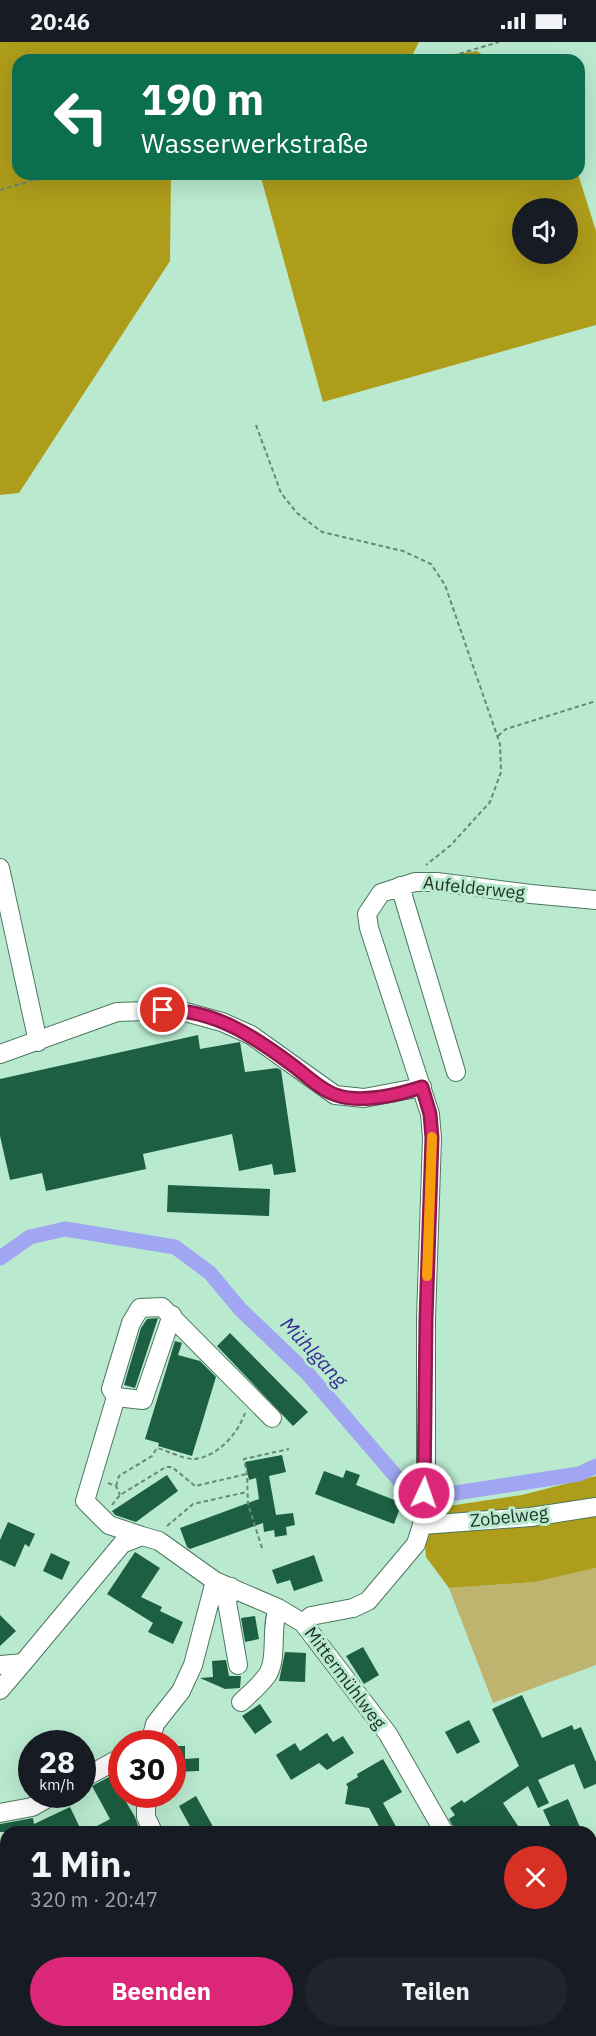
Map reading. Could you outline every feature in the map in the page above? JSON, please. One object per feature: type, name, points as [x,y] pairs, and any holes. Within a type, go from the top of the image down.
[{"type":"street","points":[[0,868],[38,1042]]},
{"type":"street","name":"Aufelderweg","points":[[422,1087],[369,928],[367,914],[381,893],[415,882],[436,882],[596,900]]},
{"type":"street","points":[[400,886],[456,1072]]},
{"type":"street","points":[[0,1054],[117,1012],[178,1010],[222,1022],[251,1035],[335,1095],[364,1098],[422,1087],[430,1114],[432,1138],[426,1319],[426,1479],[416,1544],[368,1601],[353,1608],[317,1614],[303,1623]]},
{"type":"street","name":"Mittermühlweg","points":[[272,1418],[162,1307],[140,1308],[131,1323],[111,1389],[116,1397],[85,1501],[109,1526],[159,1541],[223,1584],[278,1608],[303,1623],[388,1734],[441,1826]]},
{"type":"street","points":[[116,1397],[143,1400],[172,1316]]},
{"type":"street","name":"Zobelweg","points":[[422,1516],[531,1517],[596,1507]]},
{"type":"street","points":[[0,1690],[122,1544],[147,1537]]},
{"type":"street","points":[[223,1584],[238,1665]]},
{"type":"street","points":[[149,1730],[181,1691],[223,1584]]},
{"type":"street","points":[[241,1702],[267,1676],[278,1608]]},
{"type":"street","points":[[0,1665],[23,1663]]},
{"type":"street","points":[[153,1730],[155,1724]]},
{"type":"street","points":[[0,1813],[27,1808]]},
{"type":"street","points":[[146,1808],[146,1817],[150,1826]]},
{"type":"path","points":[[458,54],[499,42]]},
{"type":"path","points":[[0,190],[34,180]]},
{"type":"path","points":[[256,425],[281,493],[297,513],[322,532],[403,551],[431,564],[445,585],[498,736],[501,772],[490,802],[451,845],[426,865]]},
{"type":"path","points":[[498,736],[506,729],[596,701]]},
{"type":"path","points":[[116,1486],[119,1476],[152,1456],[157,1448],[194,1459],[210,1453],[229,1440],[240,1428],[246,1409],[254,1400]]},
{"type":"path","points":[[262,1548],[248,1504],[248,1474],[244,1459],[289,1449]]},
{"type":"path","points":[[118,1528],[111,1513],[111,1505],[120,1495],[166,1467],[172,1467],[195,1486],[248,1474]]},
{"type":"path","points":[[147,1537],[193,1504],[247,1492]]},
{"type":"shaded area","points":[[0,42],[419,42],[413,54],[12,54],[12,180],[171,180],[170,261],[19,493],[0,495]]},
{"type":"shaded area","points":[[477,51],[481,54],[455,54]]},
{"type":"shaded area","points":[[262,180],[580,180],[596,231],[596,325],[323,402]]},
{"type":"shaded area","points":[[596,1476],[596,1568],[535,1582],[449,1588],[426,1557],[425,1544],[429,1509],[522,1495]]},
{"type":"shaded area","points":[[596,1568],[596,1665],[493,1703],[449,1588],[535,1582]]},
{"type":"building","points":[[198,1035],[200,1049],[240,1042],[245,1072],[277,1068],[281,1070],[296,1172],[274,1175],[272,1164],[239,1171],[232,1134],[143,1154],[146,1169],[46,1191],[42,1173],[10,1180],[0,1136],[0,1079]]},
{"type":"building","points":[[168,1185],[270,1189],[269,1216],[167,1212]]},
{"type":"building","points":[[158,1318],[135,1388],[124,1385],[141,1328],[147,1319]]},
{"type":"building","points":[[230,1333],[308,1412],[293,1426],[217,1346]]},
{"type":"building","points":[[175,1341],[182,1343],[178,1355],[200,1361],[216,1377],[192,1456],[158,1446],[159,1443],[145,1439]]},
{"type":"building","points":[[282,1455],[286,1472],[269,1476],[276,1515],[293,1513],[295,1525],[286,1527],[287,1535],[275,1537],[274,1530],[264,1532],[263,1523],[190,1549],[187,1547],[180,1528],[259,1499],[256,1478],[249,1480],[245,1462]]},
{"type":"building","points":[[346,1470],[360,1475],[356,1485],[402,1503],[394,1524],[315,1494],[324,1471],[343,1478]]},
{"type":"building","points":[[167,1475],[178,1491],[136,1522],[115,1515],[112,1511]]},
{"type":"building","points":[[8,1522],[35,1534],[29,1547],[25,1544],[15,1567],[0,1560],[0,1540]]},
{"type":"building","points":[[135,1552],[160,1568],[141,1597],[162,1607],[160,1611],[183,1622],[173,1644],[148,1632],[153,1623],[107,1594]]},
{"type":"building","points":[[51,1553],[70,1562],[62,1580],[43,1571]]},
{"type":"building","points":[[314,1555],[323,1581],[294,1591],[290,1580],[277,1584],[272,1570]]},
{"type":"building","points":[[0,1615],[16,1631],[0,1646]]},
{"type":"building","points":[[255,1616],[259,1639],[245,1642],[241,1618]]},
{"type":"building","points":[[363,1647],[379,1675],[364,1684],[346,1656]]},
{"type":"building","points":[[285,1652],[306,1653],[305,1682],[279,1681]]},
{"type":"building","points":[[226,1660],[229,1676],[241,1676],[240,1688],[225,1689],[200,1678],[213,1677],[212,1661]]},
{"type":"building","points":[[522,1695],[542,1738],[572,1725],[574,1730],[581,1727],[596,1762],[596,1784],[584,1789],[574,1764],[538,1780],[549,1803],[538,1808],[528,1786],[503,1803],[518,1826],[453,1826],[449,1819],[455,1815],[450,1808],[462,1800],[464,1803],[519,1766],[492,1709]]},
{"type":"building","points":[[260,1704],[272,1722],[255,1734],[242,1716]]},
{"type":"building","points":[[469,1720],[480,1742],[457,1754],[445,1732]]},
{"type":"building","points":[[327,1733],[333,1742],[343,1736],[354,1753],[327,1770],[319,1763],[291,1780],[276,1755],[295,1743],[300,1751]]},
{"type":"building","points":[[199,1758],[199,1771],[186,1771],[186,1759]]},
{"type":"building","points":[[383,1759],[402,1792],[383,1803],[396,1826],[379,1826],[369,1808],[345,1804],[348,1787],[346,1784],[358,1777],[357,1774]]},
{"type":"building","points":[[108,1778],[108,1808],[130,1808],[138,1826],[97,1826],[110,1819],[96,1793],[96,1784]]},
{"type":"building","points":[[196,1796],[213,1826],[190,1826],[180,1808],[186,1808],[186,1802]]},
{"type":"building","points":[[568,1799],[579,1826],[550,1826],[543,1810]]},
{"type":"building","points":[[70,1808],[79,1826],[0,1826],[0,1824],[33,1818],[34,1824]]},
{"type":"waterway","name":"Mühlgang","points":[[0,1258],[30,1237],[65,1229],[175,1247],[210,1273],[240,1309],[308,1374],[405,1487],[442,1495],[579,1474],[596,1466]]},
{"type":"slow traffic","points":[[427,1276],[432,1137]]},
{"type":"route","points":[[163,1010],[200,1014],[251,1035],[335,1095],[364,1098],[422,1087],[430,1114],[432,1138],[426,1319],[426,1479],[424,1493]]}]
